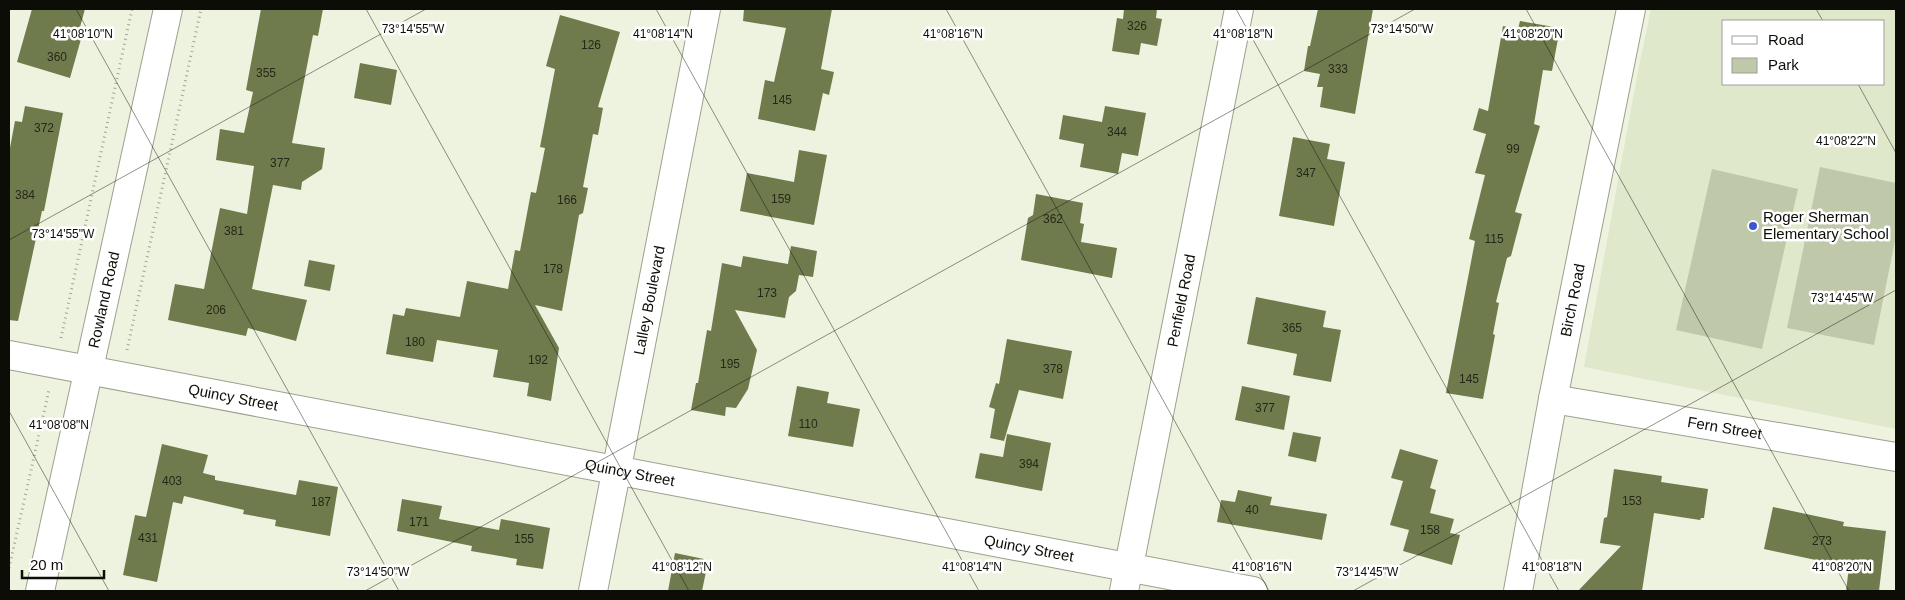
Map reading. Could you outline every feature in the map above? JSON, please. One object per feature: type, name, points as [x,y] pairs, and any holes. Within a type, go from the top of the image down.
[{"type":"street","name":"Rowland Road","points":[[40,591],[168,9]]},
{"type":"street","name":"Lalley Boulevard","points":[[593,591],[706,9]]},
{"type":"street","name":"Penfield Road","points":[[1126,580],[1238,9]]},
{"type":"street","name":"Birch Road","points":[[1518,591],[1553,398],[1631,9]]},
{"type":"street","name":"Quincy Street","points":[[9,355],[616,470],[1126,580],[1253,591]]},
{"type":"street","name":"Fern Street","points":[[1553,398],[1896,457]]},
{"type":"path","points":[[9,568],[132,9]]},
{"type":"path","points":[[120,376],[142,286],[201,9]]},
{"type":"shaded area","name":"Roger Sherman Elementary School","points":[[1651,9],[1896,9],[1896,429],[1584,367]]},
{"type":"green space","points":[[1820,167],[1896,183],[1896,236],[1874,345],[1787,328]]},
{"type":"green space","points":[[1712,169],[1798,189],[1762,349],[1676,330]]},
{"type":"building","points":[[32,9],[85,9],[77,38],[81,39],[70,78],[17,62]]},
{"type":"building","points":[[261,9],[323,9],[318,36],[313,35],[292,143],[325,148],[322,169],[302,182],[301,190],[273,185],[252,289],[307,300],[296,341],[248,328],[246,336],[168,320],[175,284],[204,289],[220,208],[247,214],[254,166],[216,160],[220,129],[244,133],[253,92],[246,90]]},
{"type":"building","points":[[744,9],[832,9],[821,69],[834,72],[829,95],[823,93],[815,131],[758,119],[765,80],[774,82],[786,28],[743,21]]},
{"type":"building","points":[[1124,9],[1157,9],[1156,18],[1162,19],[1157,46],[1141,43],[1139,55],[1112,51],[1117,18],[1123,19]]},
{"type":"building","points":[[1318,9],[1373,9],[1355,114],[1320,107],[1323,87],[1317,87],[1320,74],[1304,71],[1308,46],[1310,46]]},
{"type":"building","points":[[560,15],[620,32],[598,107],[603,108],[598,135],[593,134],[583,187],[588,188],[583,213],[579,215],[562,311],[535,305],[559,348],[551,401],[527,396],[529,383],[493,377],[498,350],[437,340],[433,362],[386,354],[393,314],[404,316],[406,308],[460,317],[467,281],[508,289],[515,250],[520,251],[531,192],[536,193],[545,148],[540,147],[555,69],[546,66]]},
{"type":"building","points":[[1520,21],[1560,28],[1552,71],[1543,70],[1534,124],[1540,126],[1515,212],[1522,214],[1511,256],[1507,258],[1496,302],[1499,303],[1493,334],[1495,335],[1483,399],[1446,393],[1475,241],[1469,239],[1485,175],[1475,173],[1486,134],[1473,130],[1479,108],[1488,111],[1503,26],[1518,29]]},
{"type":"building","points":[[360,63],[397,70],[391,105],[354,98]]},
{"type":"building","points":[[25,106],[63,113],[44,211],[42,211],[18,321],[9,320],[9,153],[15,121],[22,122]]},
{"type":"building","points":[[1105,106],[1146,113],[1138,156],[1122,153],[1118,174],[1080,167],[1084,144],[1059,139],[1063,115],[1102,122]]},
{"type":"building","points":[[1293,137],[1330,144],[1327,159],[1345,162],[1334,226],[1279,216]]},
{"type":"building","points":[[799,150],[827,155],[814,225],[740,211],[747,173],[794,182]]},
{"type":"building","points":[[1036,194],[1083,203],[1080,223],[1084,224],[1081,242],[1117,248],[1112,278],[1021,260],[1028,218],[1033,215]]},
{"type":"building","points":[[791,246],[817,251],[813,277],[799,275],[796,291],[789,297],[785,318],[735,310],[757,350],[748,389],[736,408],[726,407],[725,416],[691,410],[696,383],[698,383],[707,330],[711,331],[722,263],[741,267],[743,256],[788,264]]},
{"type":"building","points":[[309,260],[335,265],[330,291],[304,286]]},
{"type":"building","points":[[1256,297],[1326,311],[1323,327],[1341,330],[1331,382],[1293,375],[1297,354],[1247,344]]},
{"type":"building","points":[[1007,339],[1072,351],[1063,399],[1019,390],[1004,441],[990,438],[995,409],[989,407],[996,383],[999,384]]},
{"type":"building","points":[[797,386],[829,392],[827,403],[860,409],[853,447],[788,436]]},
{"type":"building","points":[[1242,386],[1290,396],[1284,430],[1235,420]]},
{"type":"building","points":[[1293,432],[1321,437],[1316,462],[1288,456]]},
{"type":"building","points":[[1007,434],[1051,443],[1042,491],[975,478],[980,453],[1003,457]]},
{"type":"building","points":[[162,444],[208,455],[203,473],[215,476],[215,480],[296,495],[299,480],[338,487],[330,536],[275,526],[276,520],[243,514],[244,510],[184,496],[182,504],[173,502],[157,582],[123,575],[135,515],[146,517]]},
{"type":"building","points":[[1400,449],[1438,460],[1430,488],[1436,490],[1430,513],[1454,519],[1450,533],[1460,535],[1452,565],[1403,551],[1409,530],[1390,525],[1403,481],[1391,478]]},
{"type":"building","points":[[1614,469],[1662,476],[1661,482],[1708,489],[1704,518],[1700,520],[1654,513],[1642,591],[1578,591],[1621,546],[1600,543],[1604,518],[1607,517]]},
{"type":"building","points":[[1238,490],[1272,497],[1270,505],[1327,514],[1322,540],[1217,522],[1221,500],[1235,502]]},
{"type":"building","points":[[402,499],[442,506],[439,519],[499,530],[501,519],[550,528],[543,569],[516,565],[517,559],[471,551],[472,546],[397,531]]},
{"type":"building","points":[[1773,507],[1844,522],[1843,526],[1886,531],[1879,591],[1846,591],[1849,567],[1764,549]]},
{"type":"building","points":[[675,553],[704,559],[703,561],[708,562],[702,591],[668,591]]},
{"type":"place","name":"Roger Sherman Elementary School","points":[[1753,226]]}]
